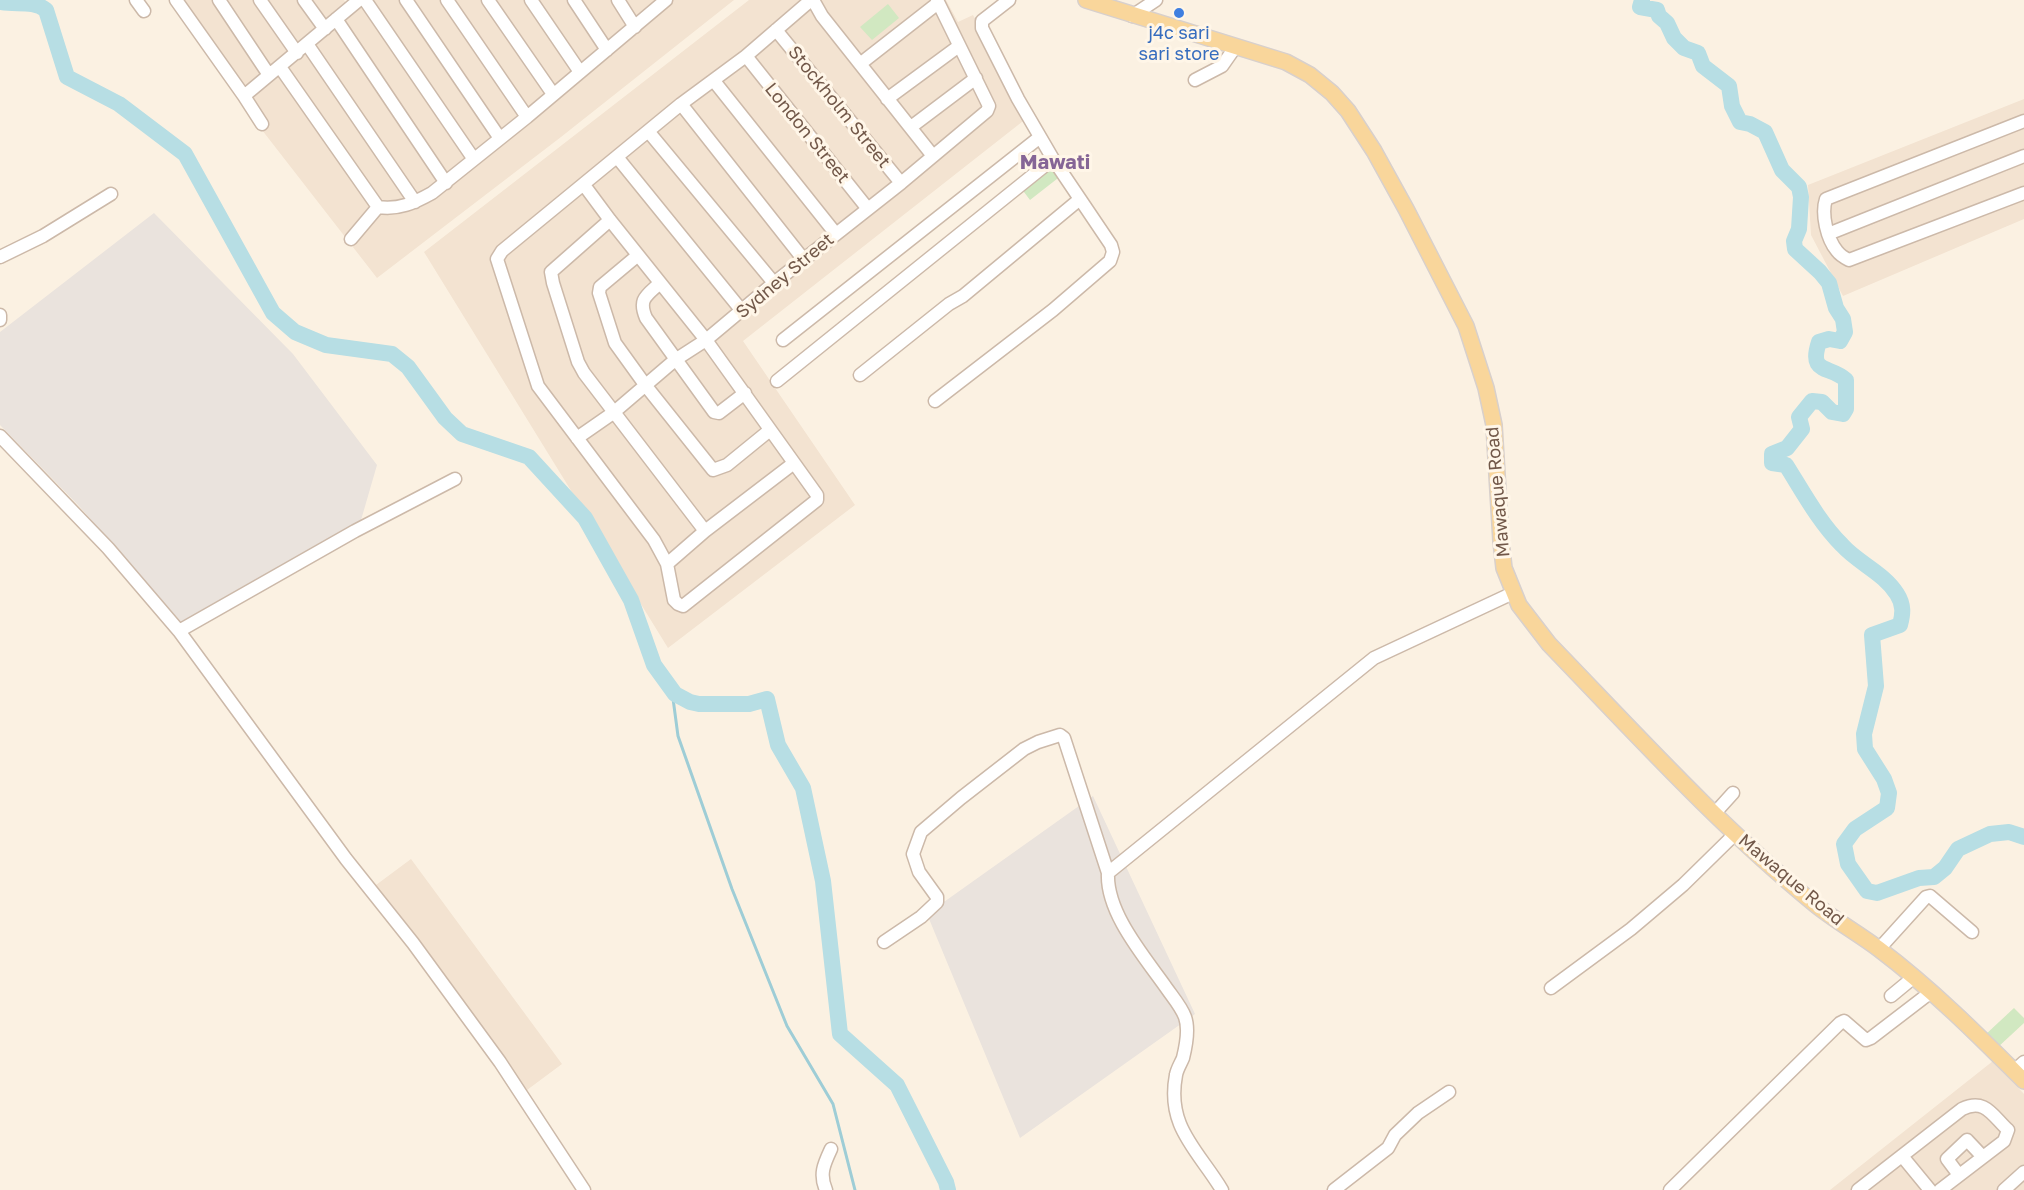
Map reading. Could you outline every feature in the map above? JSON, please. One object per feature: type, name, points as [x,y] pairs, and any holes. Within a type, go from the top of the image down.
[{"type":"main road","name":"Mawaque Road","points":[[1086,0],[1236,46],[1298,68],[1332,93],[1348,111],[1406,208],[1466,326],[1486,388],[1495,436],[1502,555],[1513,593],[1527,616],[1549,644],[1656,758],[1735,834],[1817,906],[1879,949],[1914,977],[2021,1072]]},
{"type":"street","points":[[136,0],[144,11]]},
{"type":"street","points":[[176,0],[262,124]]},
{"type":"street","points":[[219,0],[269,75]]},
{"type":"street","points":[[260,0],[302,49],[415,202]]},
{"type":"street","points":[[304,0],[325,29]]},
{"type":"street","points":[[365,0],[473,158]]},
{"type":"street","points":[[406,0],[499,137]]},
{"type":"street","points":[[447,0],[527,117]]},
{"type":"street","points":[[488,0],[553,94]]},
{"type":"street","points":[[531,0],[580,72]]},
{"type":"street","points":[[574,0],[607,50]]},
{"type":"street","points":[[618,0],[635,27]]},
{"type":"street","points":[[935,401],[1053,310],[1110,261],[1113,252],[1111,245],[1040,137],[982,28],[982,21],[985,17],[1009,0]]},
{"type":"street","points":[[1132,15],[1156,0]]},
{"type":"street","points":[[378,207],[396,208],[415,202],[446,183],[473,158],[527,117],[635,27],[662,1]]},
{"type":"street","points":[[860,64],[937,1],[976,78],[911,127]]},
{"type":"street","points":[[244,96],[325,29],[352,2]]},
{"type":"street","points":[[584,185],[637,256],[706,340],[817,495],[818,500],[682,606],[674,600],[667,564],[654,540],[535,381],[497,259],[502,251],[681,104],[714,81],[814,2],[822,16],[933,156]]},
{"type":"street","points":[[336,19],[446,183]]},
{"type":"street","name":"Stockholm Street","points":[[776,30],[901,183]]},
{"type":"street","points":[[887,99],[959,46]]},
{"type":"street","points":[[1195,80],[1223,65],[1236,46]]},
{"type":"street","name":"London Street","points":[[746,56],[868,209]]},
{"type":"street","points":[[280,67],[378,207]]},
{"type":"street","name":"Sydney Street","points":[[577,438],[613,413],[675,360],[706,340],[901,183],[989,108],[976,78]]},
{"type":"street","points":[[714,81],[836,234]]},
{"type":"street","points":[[681,104],[804,260]]},
{"type":"street","points":[[2024,121],[1826,199],[1824,210],[1828,234],[1836,250],[1849,260],[2024,193]]},
{"type":"street","points":[[648,131],[774,283]]},
{"type":"street","points":[[783,340],[1040,137]]},
{"type":"street","points":[[1828,234],[2024,156]]},
{"type":"street","points":[[617,157],[742,311]]},
{"type":"street","points":[[777,381],[1053,159]]},
{"type":"street","points":[[0,257],[43,236],[111,195]]},
{"type":"street","points":[[860,375],[949,304],[963,296],[1080,199]]},
{"type":"street","points":[[351,239],[378,207]]},
{"type":"street","points":[[610,220],[551,272],[553,283],[578,362],[584,373],[705,531]]},
{"type":"street","points":[[637,256],[600,287],[599,293],[615,343],[646,386],[713,470],[727,465],[771,430]]},
{"type":"street","points":[[660,283],[645,297],[642,304],[643,310],[675,360],[716,413],[745,393]]},
{"type":"street","points":[[0,436],[108,548],[179,631],[346,859],[413,943],[500,1062],[584,1190]]},
{"type":"street","points":[[667,564],[705,531],[794,463]]},
{"type":"street","points":[[179,631],[355,531],[455,479]]},
{"type":"street","points":[[1108,873],[1374,658],[1513,593]]},
{"type":"street","points":[[884,942],[921,917],[937,902],[937,897],[919,872],[913,854],[921,832],[1024,749],[1052,736],[1060,735],[1064,738],[1108,873],[1108,890],[1116,911],[1136,946],[1185,1017],[1186,1040],[1183,1059],[1176,1073],[1175,1108],[1184,1136],[1222,1190]]},
{"type":"street","points":[[1714,814],[1733,793]]},
{"type":"street","points":[[1551,988],[1631,929],[1683,885],[1735,834]]},
{"type":"street","points":[[1879,949],[1926,897],[1930,896],[1934,897],[1972,932]]},
{"type":"street","points":[[1891,996],[1914,977]]},
{"type":"street","points":[[1670,1190],[1840,1023],[1844,1021],[1866,1040],[1930,992]]},
{"type":"street","points":[[1334,1190],[1388,1148],[1395,1135],[1418,1113],[1449,1092]]},
{"type":"street","points":[[1858,1190],[1962,1109],[1973,1103],[1982,1105],[2008,1130],[2004,1141],[1940,1190]]},
{"type":"street","points":[[1959,1175],[1947,1159],[1967,1140],[1983,1157]]},
{"type":"street","points":[[826,1190],[821,1178],[822,1168],[831,1149]]},
{"type":"street","points":[[1902,1156],[1930,1190]]},
{"type":"street","points":[[2004,1190],[2024,1172]]},
{"type":"shaded area","points":[[178,0],[217,0],[266,72],[244,91]]},
{"type":"shaded area","points":[[220,0],[259,0],[297,54],[272,73]]},
{"type":"shaded area","points":[[264,0],[303,0],[324,31],[298,51]]},
{"type":"shaded area","points":[[307,0],[344,0],[349,8],[327,29]]},
{"type":"shaded area","points":[[368,0],[734,0],[561,137],[377,278],[241,103],[311,49]]},
{"type":"shaded area","points":[[749,0],[946,0],[958,22],[973,15],[1027,118],[743,341],[855,505],[668,648],[424,252]]},
{"type":"shaded area","points":[[2024,99],[2024,219],[1843,296],[1811,235],[1808,185]]},
{"type":"shaded area","points":[[154,213],[293,354],[377,465],[359,527],[183,624],[79,506],[0,425],[0,332]]},
{"type":"shaded area","points":[[1093,796],[1195,1014],[1020,1138],[927,914]]},
{"type":"shaded area","points":[[411,859],[562,1064],[527,1090],[376,885]]},
{"type":"shaded area","points":[[1993,1061],[2024,1094],[2024,1190],[1830,1190]]},
{"type":"green space","points":[[888,4],[899,18],[872,40],[860,27]]},
{"type":"green space","points":[[1052,163],[1062,175],[1030,200],[1021,188]]},
{"type":"green space","points":[[2014,1008],[2024,1018],[2024,1023],[1997,1048],[1985,1035]]},
{"type":"waterway","points":[[1642,0],[1640,7],[1657,10],[1659,16],[1667,23],[1674,38],[1684,48],[1698,53],[1703,66],[1729,86],[1732,106],[1740,122],[1750,124],[1765,132],[1782,170],[1799,187],[1801,197],[1799,229],[1794,241],[1795,249],[1829,283],[1836,308],[1843,319],[1845,332],[1840,341],[1829,339],[1819,342],[1816,360],[1822,368],[1846,380],[1846,409],[1843,414],[1832,412],[1822,402],[1812,401],[1799,417],[1802,429],[1787,448],[1772,454],[1772,463],[1786,465],[1826,527],[1848,551],[1892,587],[1902,606],[1900,625],[1872,635],[1876,686],[1864,734],[1865,749],[1884,779],[1889,793],[1887,808],[1855,829],[1844,844],[1848,864],[1867,891],[1877,893],[1919,878],[1934,877],[1945,868],[1958,849],[1990,834],[2009,832],[2024,837]]},
{"type":"waterway","points":[[0,2],[30,4],[46,10],[67,77],[119,104],[185,154],[273,313],[295,332],[326,345],[392,354],[408,367],[445,418],[462,434],[529,457],[585,518],[631,600],[654,665],[675,694],[699,704],[749,704],[767,699],[778,745],[803,788],[823,881],[840,1034],[897,1085],[948,1190]]},
{"type":"waterway","points":[[672,691],[678,736],[732,889],[787,1026],[833,1104],[855,1190]]},
{"type":"place","name":"j4c sari sari store","points":[[1179,13]]},
{"type":"district","name":"Mawati","points":[[1055,163]]}]
